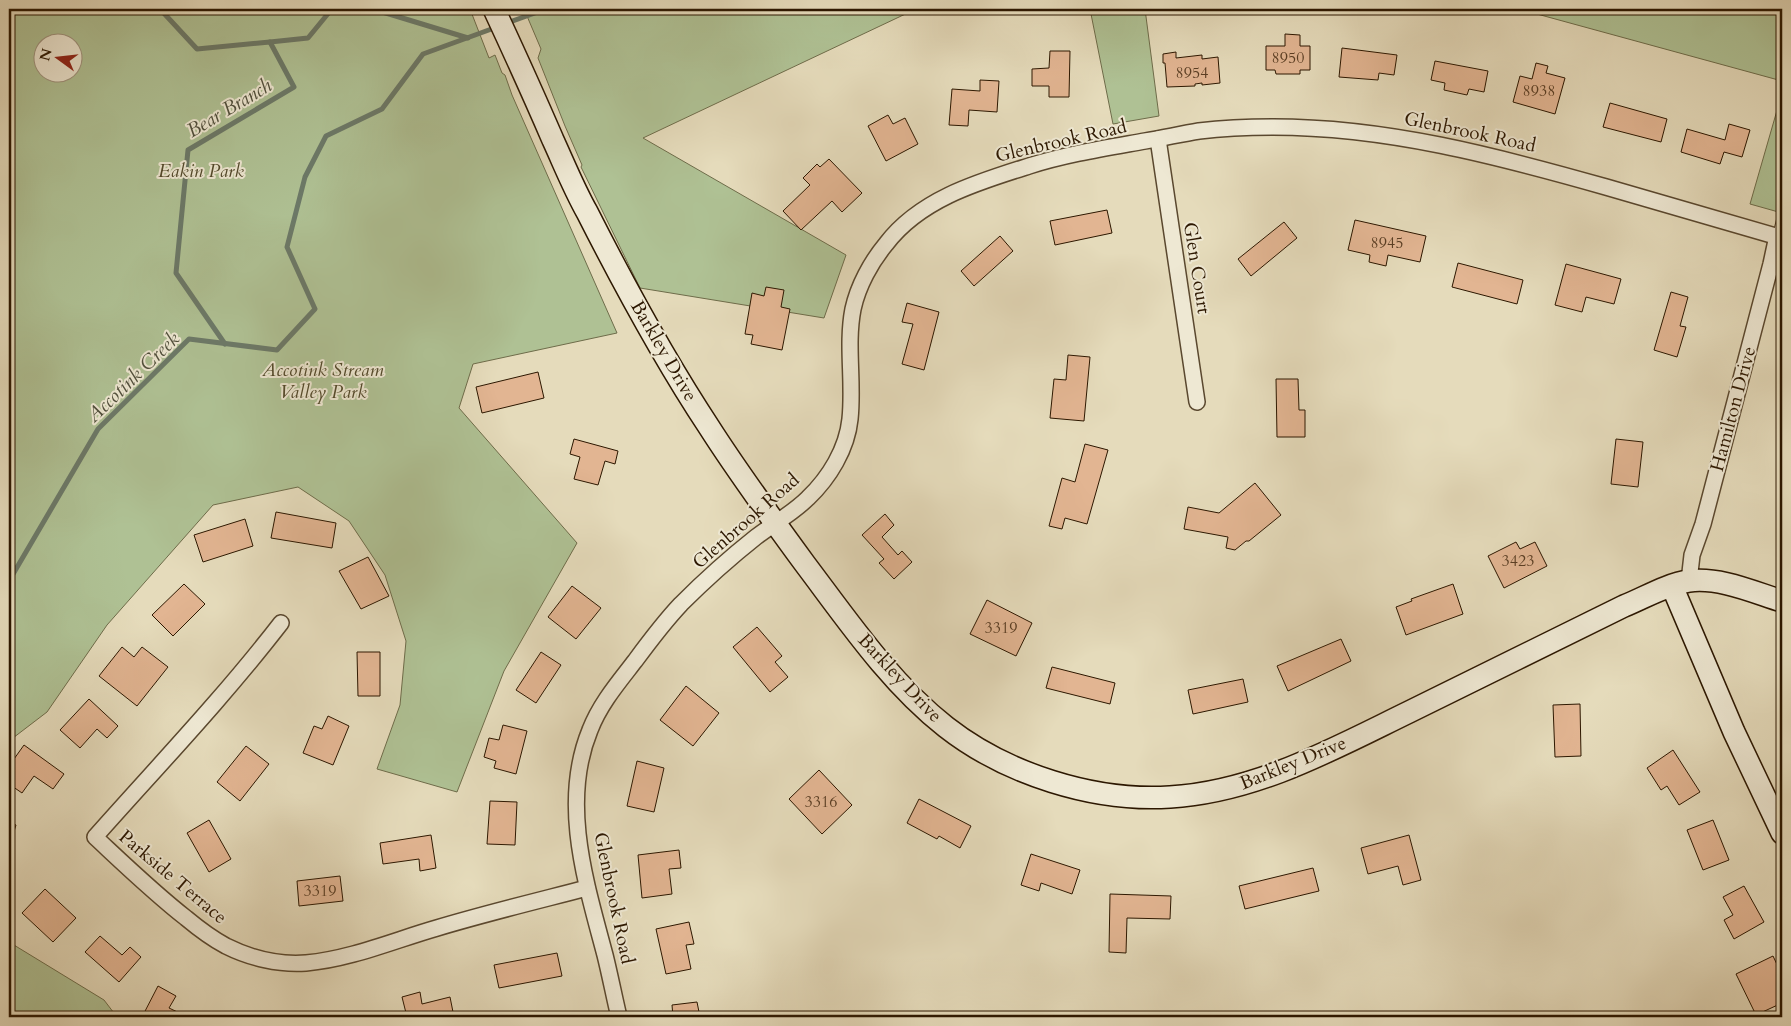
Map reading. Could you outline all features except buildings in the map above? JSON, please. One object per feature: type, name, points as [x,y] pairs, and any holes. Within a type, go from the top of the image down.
[{"type":"street","name":"Barkley Drive","points":[[494,9],[585,209],[651,332],[708,427],[775,523],[880,661],[915,700],[947,728],[986,754],[1031,774],[1082,789],[1133,797],[1168,798],[1206,793],[1244,784],[1284,770],[1336,747],[1624,606],[1680,584],[1716,581],[1782,601]]},
{"type":"street","name":"Glenbrook Road","points":[[619,1017],[582,864],[576,785],[581,757],[590,730],[619,681],[680,606],[752,540],[810,497],[834,465],[842,449],[850,419],[850,348],[854,307],[871,266],[886,243],[899,229],[934,203],[984,180],[1048,160],[1090,151],[1213,130],[1272,127],[1325,128],[1400,137],[1540,168],[1780,237]]},
{"type":"street","name":"Glen Court","points":[[1158,140],[1197,402]]},
{"type":"street","name":"Hamilton Drive","points":[[1780,237],[1703,524],[1680,584],[1730,723],[1782,834]]},
{"type":"street","name":"Parkside Terrace","points":[[281,624],[220,699],[95,837],[167,903],[203,932],[242,953],[281,963],[305,963],[338,958],[444,926],[587,888]]},
{"type":"lane","points":[[1780,237],[1782,216]]},
{"type":"green space","points":[[9,9],[470,9],[489,58],[495,55],[502,73],[505,75],[512,95],[617,333],[473,364],[459,408],[577,543],[504,671],[457,792],[377,769],[400,705],[406,641],[385,575],[349,521],[298,487],[213,505],[107,625],[47,712],[9,741]]},
{"type":"green space","points":[[524,9],[916,9],[643,138],[846,255],[824,318],[640,288],[581,167],[582,165],[538,58],[541,49]]},
{"type":"green space","points":[[1090,9],[1145,9],[1159,116],[1113,124]]},
{"type":"green space","points":[[1516,9],[1782,9],[1782,81],[1526,11]]},
{"type":"green space","points":[[1782,93],[1782,213],[1750,204]]},
{"type":"green space","points":[[9,942],[104,1000],[117,1017],[12,1017],[9,1014]]},
{"type":"waterway","name":"Bear Branch","points":[[160,9],[197,49],[270,42],[294,87],[188,150],[176,273],[225,344]]},
{"type":"waterway","name":"Accotink Creek","points":[[507,23],[546,9]]},
{"type":"waterway","name":"Bear Branch","points":[[270,42],[308,38],[331,10],[376,10],[468,38]]},
{"type":"waterway","name":"Accotink Creek","points":[[9,581],[98,429],[189,339],[277,350],[315,309],[287,247],[305,177],[326,136],[382,109],[423,54],[497,27]]},
{"type":"park label","name":"Eakin Park","points":[[201,171]]},
{"type":"park label","name":"Accotink Stream Valley Park","points":[[323,381]]}]
